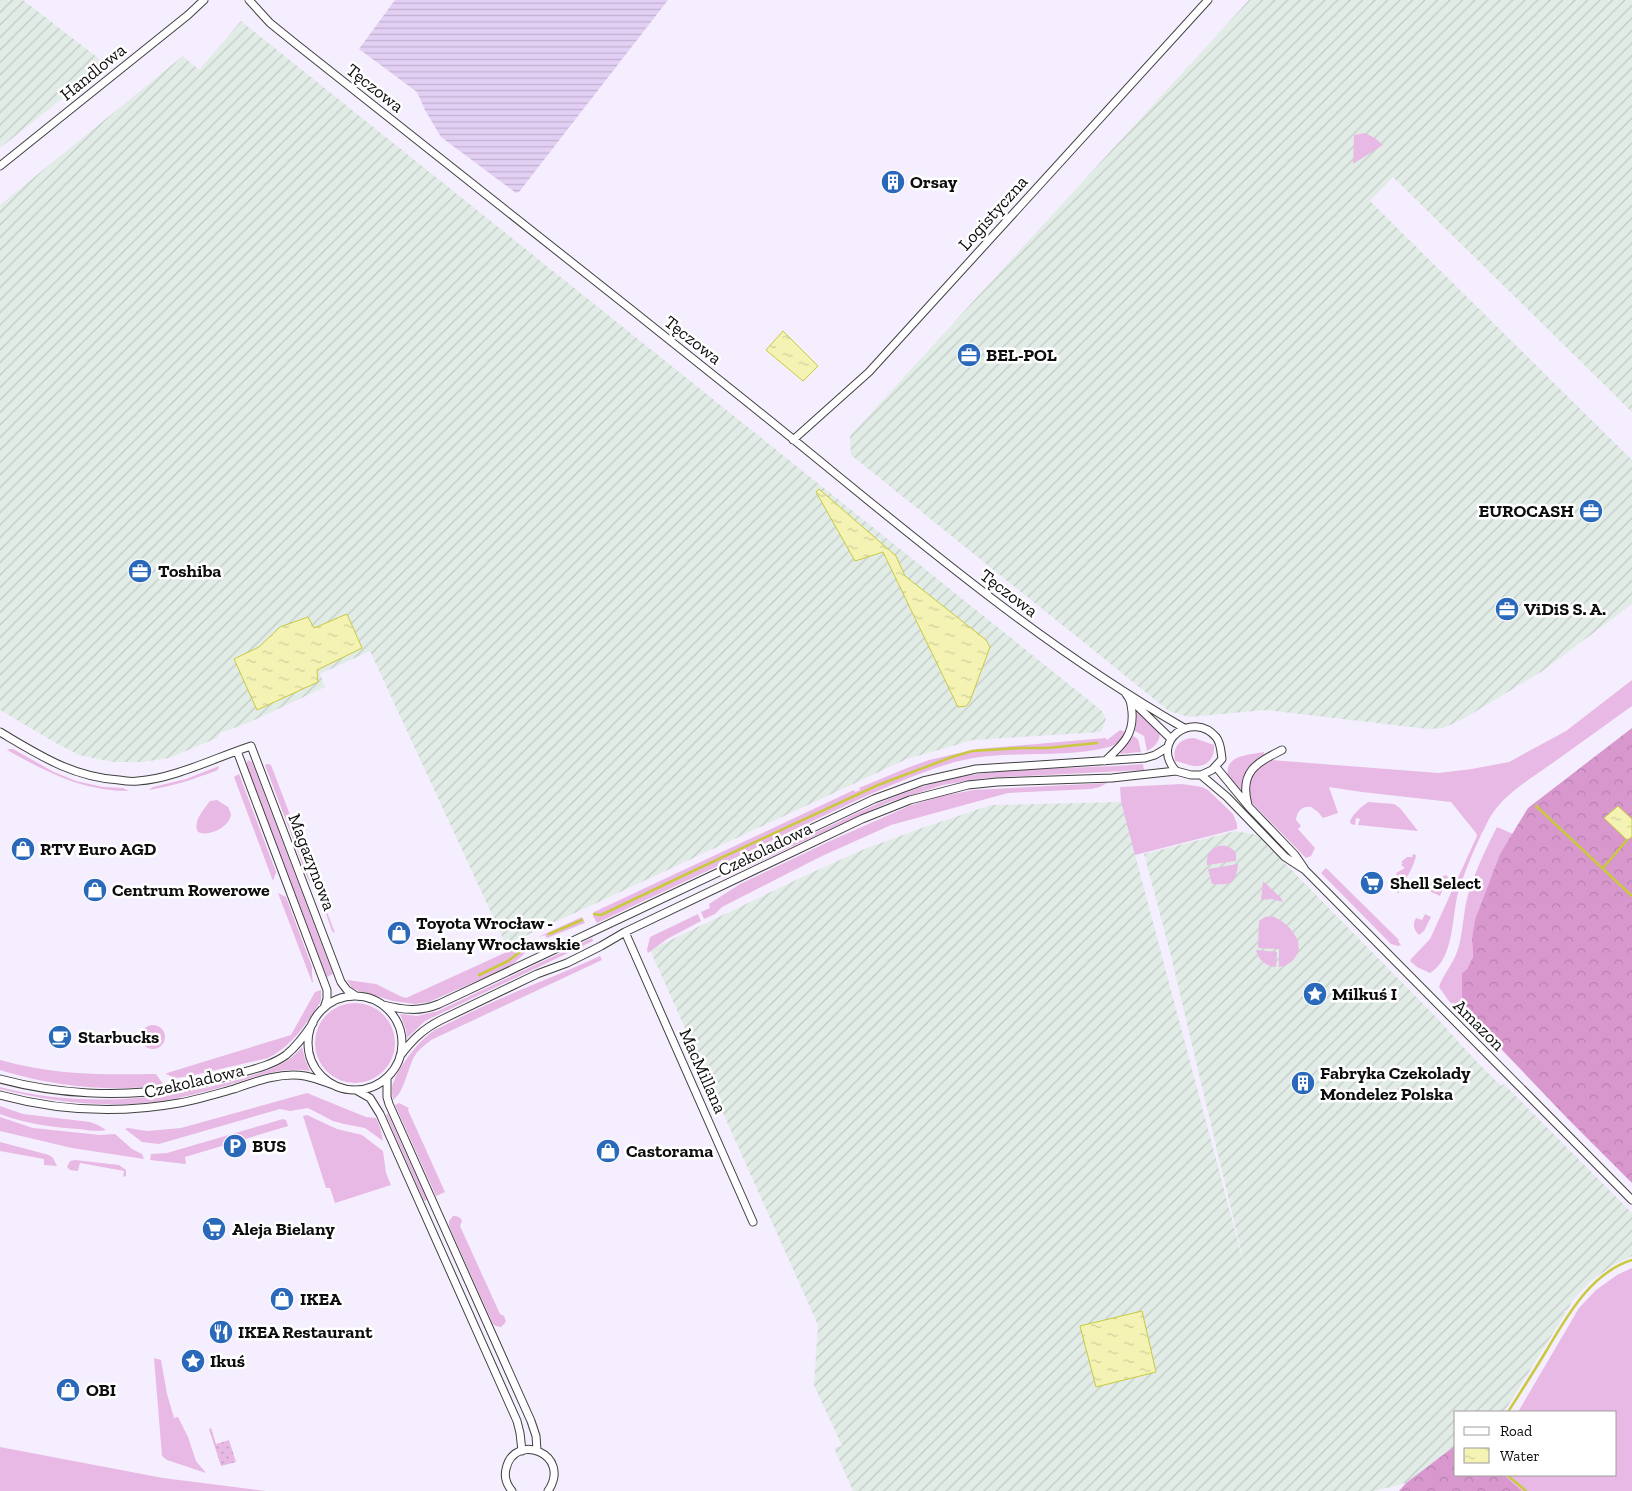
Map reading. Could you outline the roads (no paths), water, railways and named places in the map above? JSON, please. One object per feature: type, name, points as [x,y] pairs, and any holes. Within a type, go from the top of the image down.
[{"type":"street","name":"Handlowa","points":[[0,166],[188,15],[204,0]]},
{"type":"street","name":"Tęczowa","points":[[249,0],[270,23],[296,44],[1008,612],[1128,696],[1144,702],[1184,728]]},
{"type":"street","name":"Logistyczna","points":[[793,440],[869,372],[1208,0]]},
{"type":"street","points":[[1128,696],[1170,738]]},
{"type":"street","points":[[1105,761],[1126,740],[1130,732],[1132,725],[1128,696]]},
{"type":"street","points":[[1201,727],[1216,736],[1222,759],[1216,767],[1207,773],[1201,775],[1176,771],[1171,764],[1167,753],[1170,738],[1184,728],[1201,727]]},
{"type":"street","name":"Magazynowa","points":[[0,732],[44,758],[78,773],[104,779],[138,781],[168,775],[251,746],[341,982],[347,990],[356,996]]},
{"type":"street","name":"Czekoladowa","points":[[383,1005],[416,1010],[426,1009],[439,1004],[906,786],[938,776],[976,769],[1151,757],[1168,747]]},
{"type":"street","points":[[1249,808],[1245,794],[1248,776],[1254,766],[1282,750]]},
{"type":"street","name":"Magazynowa","points":[[237,751],[327,990],[324,1008]]},
{"type":"street","name":"Amazon","points":[[1216,767],[1249,808],[1295,855],[1305,870],[1632,1200]]},
{"type":"street","name":"Czekoladowa","points":[[400,1056],[426,1027],[537,974],[585,954],[625,932],[862,820],[910,800],[968,785],[997,782],[1112,778],[1176,771]]},
{"type":"street","name":"Amazon","points":[[1201,775],[1226,797],[1285,857],[1305,870]]},
{"type":"street","name":"MacMillana","points":[[625,932],[636,961],[753,1222]]},
{"type":"street","points":[[356,996],[370,999],[383,1005],[396,1019],[400,1028],[402,1047],[393,1071],[387,1078],[376,1085],[356,1090],[341,1088],[328,1081],[318,1071],[311,1058],[308,1044],[313,1023],[324,1008],[339,999],[356,996]]},
{"type":"street","name":"Czekoladowa","points":[[0,1078],[52,1090],[99,1093],[129,1093],[175,1089],[252,1069],[280,1059],[298,1044],[313,1023]]},
{"type":"street","name":"Czekoladowa","points":[[0,1095],[28,1102],[68,1108],[121,1110],[180,1103],[217,1094],[270,1077],[305,1076],[334,1085]]},
{"type":"street","points":[[387,1078],[389,1104],[532,1421],[537,1450]]},
{"type":"street","points":[[356,1090],[370,1098],[378,1108],[517,1421],[522,1451]]},
{"type":"street","points":[[429,1223],[441,1218]]},
{"type":"street","points":[[483,1344],[494,1339]]},
{"type":"street","points":[[512,1491],[506,1480],[506,1466],[513,1456],[522,1451],[537,1450],[547,1456],[554,1470],[552,1485],[548,1491]]},
{"type":"water","points":[[783,331],[818,366],[803,381],[766,350]]},
{"type":"water","points":[[819,489],[896,556],[905,576],[986,640],[990,647],[970,701],[966,706],[958,707],[883,552],[855,561],[816,492]]},
{"type":"water","points":[[347,614],[362,648],[317,670],[318,682],[257,710],[234,659],[259,647],[280,627],[308,617],[314,628]]},
{"type":"water","points":[[1618,806],[1632,819],[1632,837],[1627,840],[1604,818]]},
{"type":"water","points":[[1142,1311],[1156,1372],[1096,1387],[1080,1326]]},
{"type":"waterway","points":[[594,914],[601,915],[878,785],[952,757],[972,751],[1047,748],[1097,743]]},
{"type":"waterway","points":[[1536,806],[1632,896]]},
{"type":"waterway","points":[[1603,868],[1627,840]]},
{"type":"waterway","points":[[549,934],[582,920]]},
{"type":"waterway","points":[[479,975],[508,961],[534,941]]},
{"type":"waterway","points":[[1509,1411],[1581,1298],[1604,1275],[1617,1266],[1632,1260]]},
{"type":"waterway","points":[[1508,1476],[1526,1491]]},
{"type":"place","name":"Orsay","points":[[893,182]]},
{"type":"place","name":"BEL-POL","points":[[969,355]]},
{"type":"place","name":"EUROCASH","points":[[1591,511]]},
{"type":"place","name":"Toshiba","points":[[140,571]]},
{"type":"place","name":"ViDiS S. A.","points":[[1507,609]]},
{"type":"place","name":"RTV Euro AGD","points":[[23,849]]},
{"type":"place","name":"Shell Select","points":[[1372,883]]},
{"type":"place","name":"Centrum Rowerowe","points":[[95,890]]},
{"type":"place","name":"Toyota Wrocław - Bielany Wrocławskie","points":[[399,933]]},
{"type":"place","name":"Milkuś I","points":[[1315,994]]},
{"type":"place","name":"Starbucks","points":[[60,1037]]},
{"type":"place","name":"Fabryka Czekolady Mondelez Polska","points":[[1303,1083]]},
{"type":"place","name":"BUS","points":[[235,1146]]},
{"type":"place","name":"Castorama","points":[[608,1151]]},
{"type":"place","name":"Aleja Bielany","points":[[214,1229]]},
{"type":"place","name":"IKEA","points":[[282,1299]]},
{"type":"place","name":"IKEA Restaurant","points":[[221,1332]]},
{"type":"place","name":"Ikuś","points":[[193,1361]]},
{"type":"place","name":"OBI","points":[[68,1390]]}]
